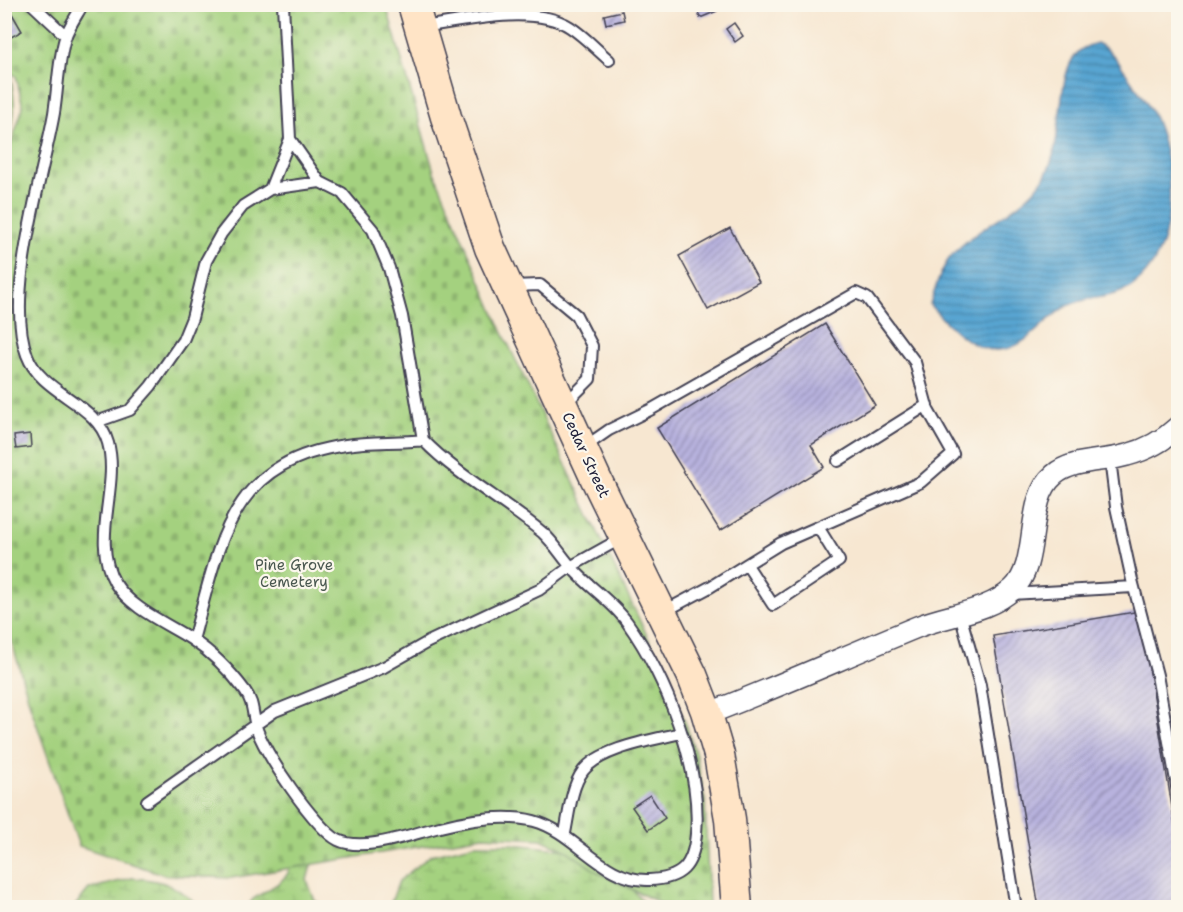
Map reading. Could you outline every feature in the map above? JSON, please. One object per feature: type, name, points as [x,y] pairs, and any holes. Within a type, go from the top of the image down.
[{"type":"main road","name":"Cedar Street","points":[[416,16],[490,248],[582,449],[692,675],[707,714],[719,755],[730,819],[737,908]]},
{"type":"street","points":[[707,714],[791,682],[919,626],[996,601],[1015,587],[1024,571],[1042,494],[1052,477],[1064,468],[1110,459],[1150,447],[1179,427]]},
{"type":"lane","points":[[32,4],[66,36]]},
{"type":"lane","points":[[83,4],[66,36],[54,110],[28,236],[21,285],[21,327],[26,354],[40,378],[99,421],[108,442],[111,466],[106,513],[109,569],[117,586],[134,602],[211,654],[246,692],[254,705],[256,726],[269,757],[299,800],[336,839],[360,844],[446,825],[512,819],[533,821],[565,833],[597,861],[628,878],[647,880],[670,877],[686,869],[694,851],[697,817],[694,780],[681,733],[650,662],[626,621],[570,567],[559,549],[539,530],[495,500],[423,440],[402,316],[389,268],[373,230],[342,193],[320,182],[291,139]]},
{"type":"lane","points":[[270,189],[291,139],[283,4]]},
{"type":"lane","points":[[416,16],[539,16],[568,26],[609,60]]},
{"type":"lane","points":[[99,421],[130,410],[151,386],[183,340],[192,318],[206,261],[221,234],[243,206],[270,189],[320,182]]},
{"type":"lane","points":[[508,286],[540,285],[576,315],[592,346],[590,379],[563,405]]},
{"type":"lane","points":[[582,449],[609,430],[651,409],[856,293],[867,298],[915,362],[927,405],[953,454],[921,482],[782,543],[662,612]]},
{"type":"lane","points":[[838,461],[927,405]]},
{"type":"lane","points":[[193,640],[214,560],[226,525],[245,495],[273,469],[307,453],[347,445],[423,440]]},
{"type":"lane","points":[[1110,459],[1116,507],[1133,586],[1157,675],[1179,792]]},
{"type":"lane","points":[[747,565],[773,605],[839,561],[819,527]]},
{"type":"lane","points":[[147,801],[275,711],[384,667],[428,642],[539,590],[570,567],[625,536]]},
{"type":"lane","points":[[1006,594],[1133,586]]},
{"type":"lane","points":[[960,614],[980,685],[1016,908]]},
{"type":"lane","points":[[565,833],[582,772],[594,761],[617,750],[681,733]]},
{"type":"green space","name":"Pine Grove Cemetery","points":[[5,5],[386,5],[434,172],[502,331],[660,663],[685,722],[696,755],[705,801],[709,907],[664,905],[599,873],[567,851],[541,839],[483,836],[231,878],[165,875],[79,846],[31,708],[5,618],[4,166],[23,107],[16,76],[5,70]]},
{"type":"green space","points":[[5,72],[10,72],[14,116],[5,141]]},
{"type":"green space","points":[[476,844],[513,844],[567,850],[612,867],[648,907],[389,908],[399,881],[431,855]]},
{"type":"green space","points":[[315,850],[307,880],[315,901],[326,907],[246,908],[253,899],[279,883],[287,875],[291,865]]},
{"type":"green space","points":[[132,878],[153,880],[169,885],[200,907],[74,907],[89,889]]},
{"type":"water","points":[[1097,43],[1116,58],[1144,99],[1154,115],[1162,140],[1167,162],[1169,207],[1160,249],[1150,268],[1136,283],[1112,295],[1067,306],[1025,340],[1011,348],[998,350],[972,343],[950,326],[930,305],[940,277],[950,257],[966,242],[1029,196],[1039,185],[1047,172],[1056,144],[1062,95],[1069,67],[1079,51]]},
{"type":"building","points":[[715,4],[717,11],[700,18],[697,9]]},
{"type":"building","points":[[622,11],[624,20],[606,24],[604,15]]},
{"type":"building","points":[[11,12],[22,31],[4,41],[4,16]]},
{"type":"building","points":[[734,23],[743,36],[735,42],[726,29]]},
{"type":"building","points":[[730,228],[759,282],[708,310],[679,256]]},
{"type":"building","points":[[825,324],[875,405],[811,445],[824,467],[720,531],[657,428]]},
{"type":"building","points":[[30,434],[31,447],[16,449],[14,436]]},
{"type":"building","points":[[1140,611],[1178,844],[1178,908],[1039,908],[993,636]]},
{"type":"building","points":[[650,795],[665,818],[648,830],[632,807]]}]
